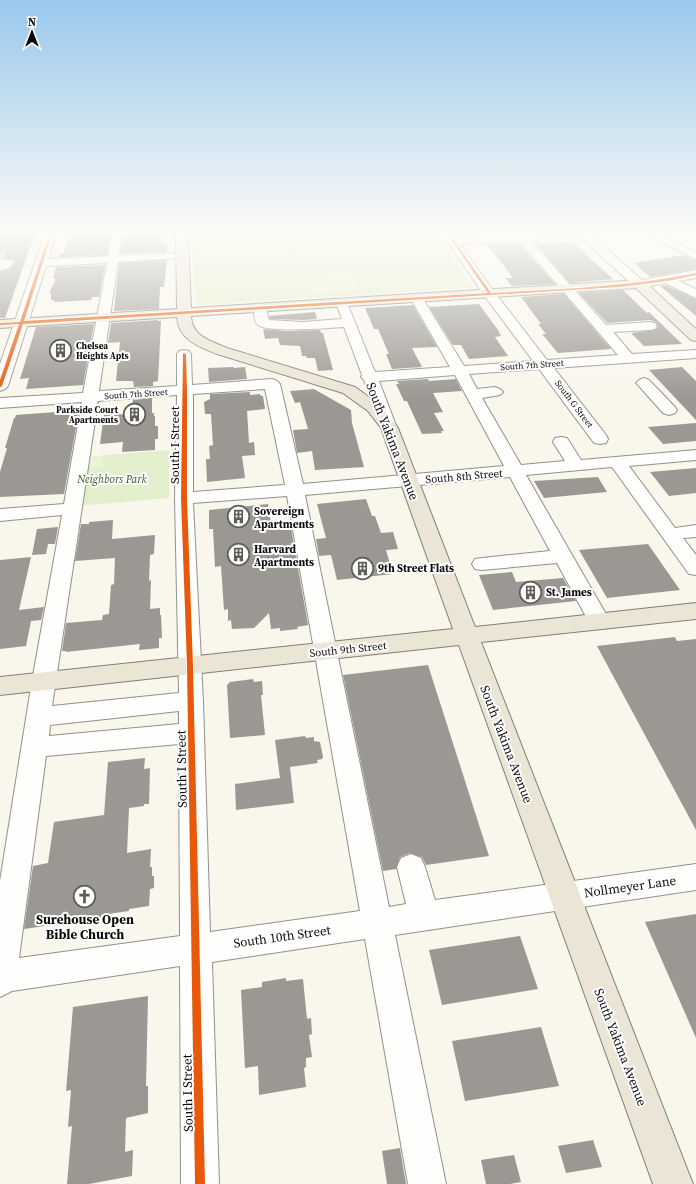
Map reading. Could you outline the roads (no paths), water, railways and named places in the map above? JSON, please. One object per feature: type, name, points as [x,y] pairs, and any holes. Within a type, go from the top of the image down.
[{"type":"main road","points":[[183,289],[185,326],[206,344],[222,351],[349,390],[374,408],[389,428]]},
{"type":"main road","points":[[0,324],[562,289]]},
{"type":"main road","points":[[645,289],[696,336]]},
{"type":"main road","name":"South Yakima Avenue","points":[[389,428],[673,1184]]},
{"type":"main road","name":"South 9th Street","points":[[0,686],[696,611]]},
{"type":"street","points":[[0,386],[4,363],[21,323],[33,289]]},
{"type":"street","points":[[0,980],[44,682],[108,289]]},
{"type":"street","name":"South G Street","points":[[487,289],[600,438]]},
{"type":"street","points":[[566,289],[628,358]]},
{"type":"street","points":[[687,289],[696,294]]},
{"type":"street","points":[[417,299],[459,370],[599,621]]},
{"type":"street","name":"South Yakima Avenue","points":[[342,303],[348,323],[389,428]]},
{"type":"street","points":[[260,308],[262,322],[266,324],[303,326],[348,323]]},
{"type":"street","points":[[602,329],[650,326]]},
{"type":"street","name":"South I Street","points":[[184,354],[184,498],[192,733],[200,1184]]},
{"type":"street","name":"South 7th Street","points":[[368,376],[696,354]]},
{"type":"street","points":[[644,382],[669,410]]},
{"type":"street","name":"South 7th Street","points":[[0,403],[272,384],[295,490]]},
{"type":"street","points":[[472,394],[495,392]]},
{"type":"street","points":[[561,442],[577,466]]},
{"type":"street","name":"South 8th Street","points":[[184,498],[295,490],[696,455]]},
{"type":"street","points":[[617,462],[696,569]]},
{"type":"street","points":[[295,490],[427,1184]]},
{"type":"street","points":[[0,515],[72,509]]},
{"type":"street","points":[[670,534],[696,531]]},
{"type":"street","points":[[482,564],[563,556]]},
{"type":"street","points":[[39,717],[191,701]]},
{"type":"street","points":[[35,747],[192,733]]},
{"type":"street","points":[[411,867],[424,916]]},
{"type":"street","name":"Nollmeyer Lane","points":[[564,896],[696,877]]},
{"type":"street","name":"South 10th Street","points":[[0,977],[564,896]]},
{"type":"place","name":"Chelsea Heights Apts","points":[[60,351]]},
{"type":"place","name":"Parkside Court Apartments","points":[[134,415]]},
{"type":"place","name":"Sovereign Apartments","points":[[239,517]]},
{"type":"place","name":"Harvard Apartments","points":[[238,555]]},
{"type":"place","name":"9th Street Flats","points":[[363,568]]},
{"type":"place","name":"St. James","points":[[531,592]]},
{"type":"place","name":"Surehouse Open Bible Church","points":[[85,897]]},
{"type":"park label","name":"Neighbors Park","points":[[112,479]]}]
